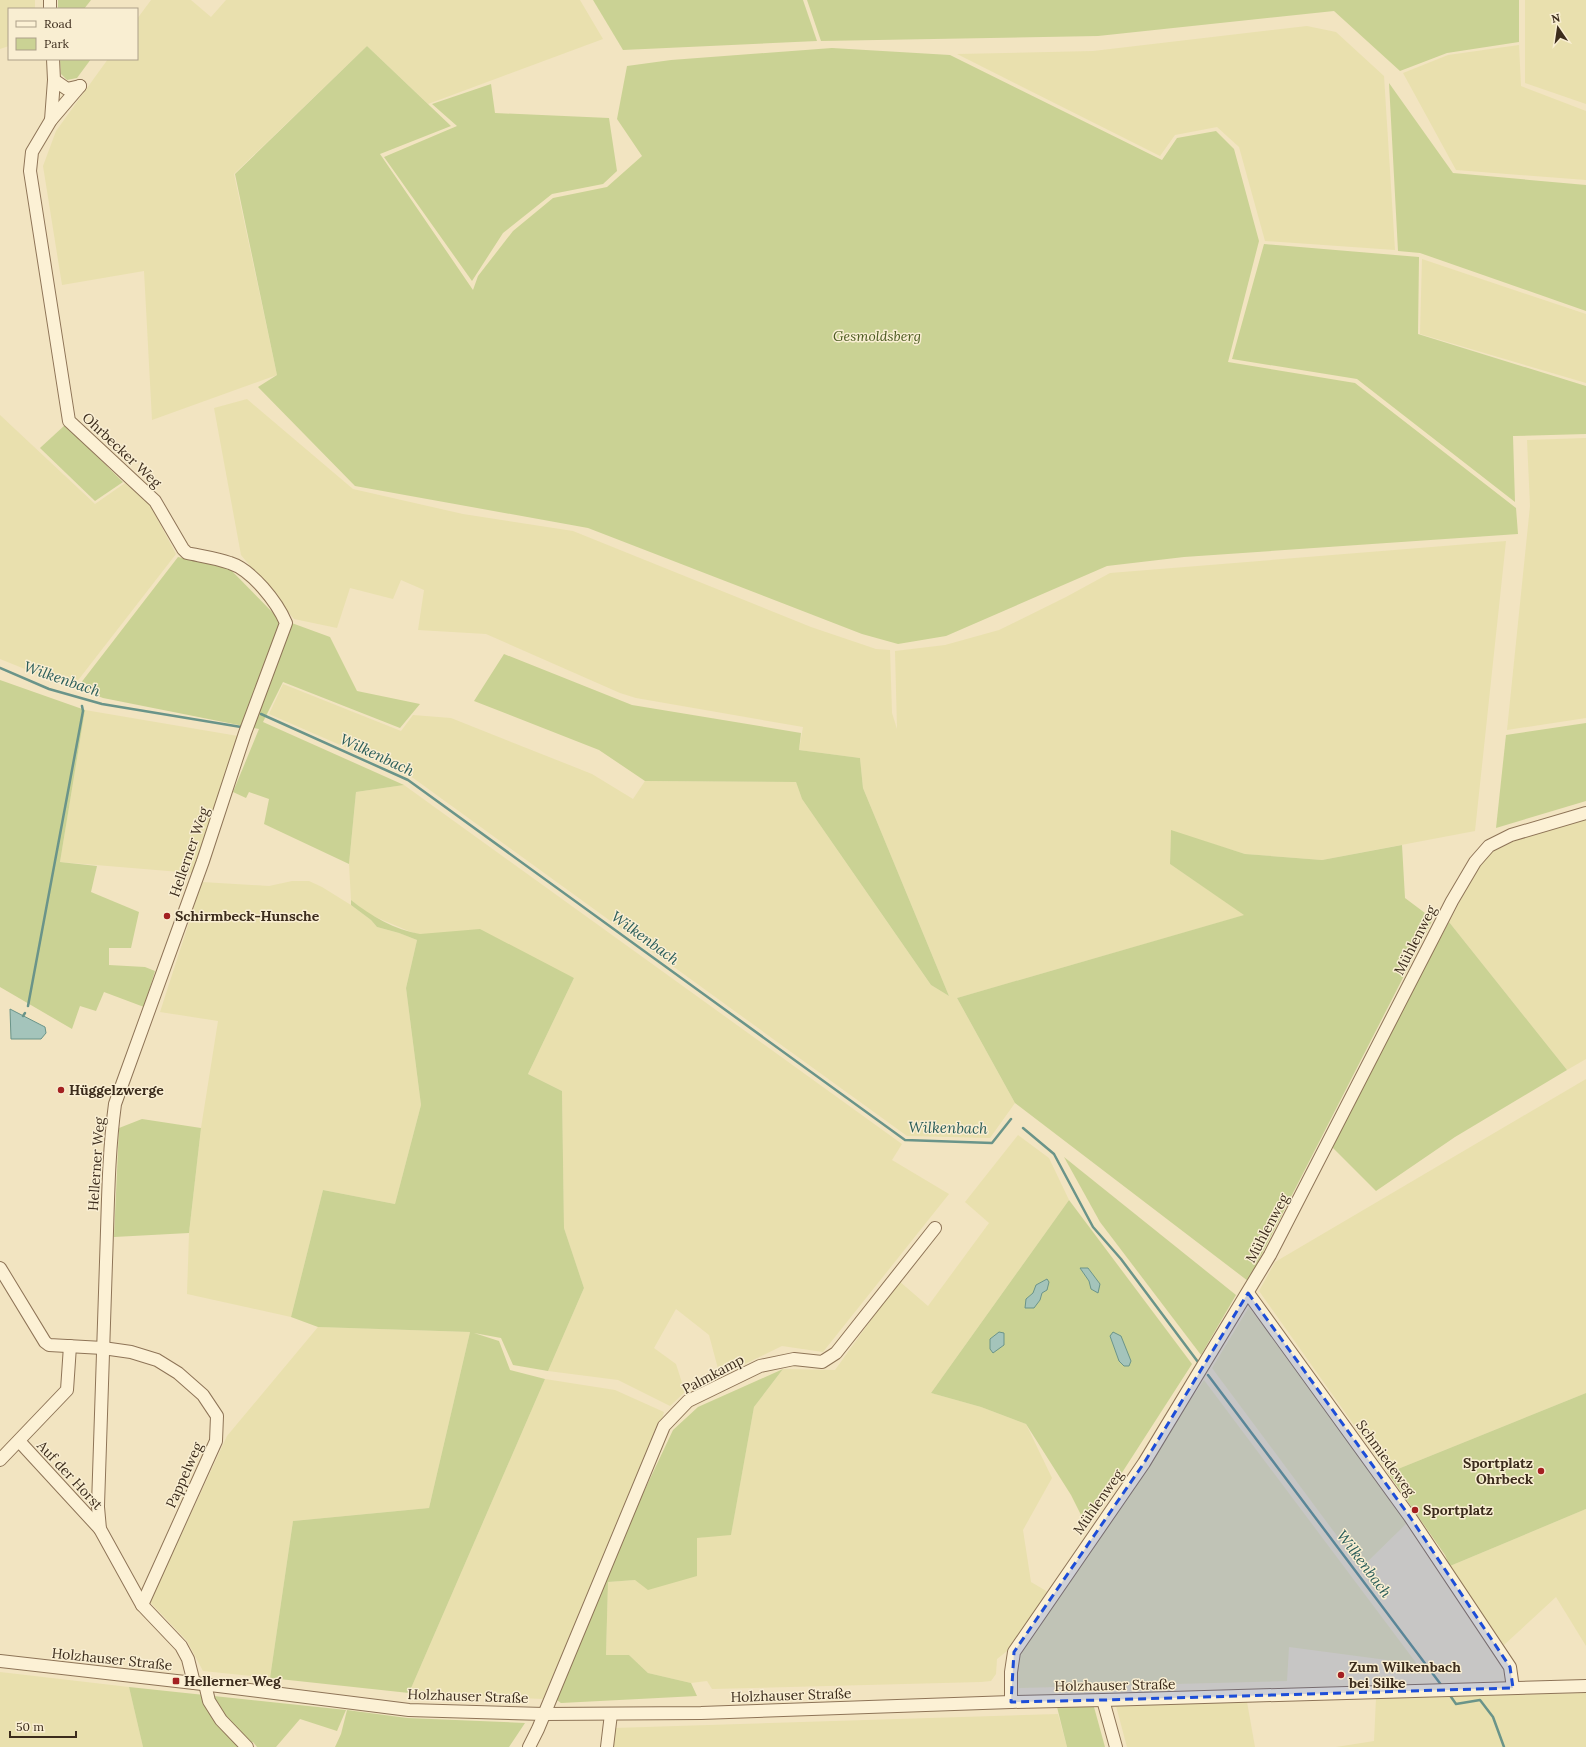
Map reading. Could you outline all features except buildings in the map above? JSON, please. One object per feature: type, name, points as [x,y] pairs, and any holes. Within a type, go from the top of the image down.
[{"type":"street","name":"Ohrbecker Weg","points":[[51,120],[54,80],[53,60]]},
{"type":"street","name":"Ohrbecker Weg","points":[[54,80],[66,88],[80,86],[51,120],[32,152],[30,171],[69,421],[155,501],[183,549],[187,553],[230,563],[242,568],[264,590],[281,612],[286,623]]},
{"type":"street","name":"Hellerner Weg","points":[[247,1747],[221,1720],[209,1701],[180,1646],[142,1605],[100,1529],[98,1507],[103,1348],[110,1157],[115,1104],[203,861],[245,732],[286,623]]},
{"type":"street","name":"Mühlenweg","points":[[1011,1702],[1011,1672],[1014,1652],[1144,1463],[1248,1293],[1270,1255],[1452,901],[1475,862],[1489,846],[1511,835],[1586,813]]},
{"type":"street","name":"Palmkamp","points":[[529,1747],[664,1426],[688,1401],[760,1366],[794,1359],[822,1362],[836,1353],[935,1228]]},
{"type":"street","name":"Pappelweg","points":[[0,1268],[45,1342],[49,1345],[103,1348],[131,1352],[151,1358],[178,1373],[203,1395],[217,1416],[216,1442],[142,1605]]},
{"type":"street","name":"Schmiedeweg","points":[[1248,1293],[1410,1517],[1510,1667],[1513,1688]]},
{"type":"street","name":"Auf der Horst","points":[[0,1460],[67,1390],[70,1346]]},
{"type":"street","name":"Auf der Horst","points":[[19,1441],[100,1529]]},
{"type":"street","name":"Holzhauser Straße","points":[[0,1661],[200,1683],[409,1710],[544,1714],[701,1713],[1011,1702],[1586,1686]]},
{"type":"street","points":[[1103,1700],[1116,1747]]},
{"type":"street","points":[[607,1747],[611,1714]]},
{"type":"highlighted area","points":[[1248,1293],[1410,1517],[1510,1667],[1513,1688],[1103,1700],[1011,1702],[1014,1652],[1144,1463]]},
{"type":"shaded area","points":[[0,0],[35,0],[35,8],[8,8],[8,46],[0,49]]},
{"type":"shaded area","points":[[151,0],[191,0],[211,17],[226,0],[580,0],[603,39],[428,104],[367,46],[234,174],[277,375],[152,420],[144,271],[62,285],[43,166],[56,131],[107,60],[138,60],[138,18]]},
{"type":"shaded area","points":[[1525,0],[1586,0],[1586,104],[1525,83]]},
{"type":"shaded area","points":[[1307,26],[1336,32],[1384,76],[1395,250],[1265,241],[1239,147],[1217,127],[1175,135],[1160,156],[957,54],[1093,51]]},
{"type":"shaded area","points":[[1519,45],[1521,86],[1586,111],[1586,180],[1456,170],[1403,73],[1448,55]]},
{"type":"shaded area","points":[[1422,259],[1586,314],[1586,383],[1420,334]]},
{"type":"shaded area","points":[[247,399],[353,489],[463,514],[573,531],[811,627],[876,649],[890,650],[892,713],[897,729],[895,651],[945,645],[999,630],[1066,597],[1110,573],[1506,541],[1475,831],[1322,860],[1245,854],[1171,831],[1170,864],[1245,915],[957,998],[1015,1103],[990,1138],[907,1136],[409,775],[269,714],[283,684],[401,731],[413,715],[451,718],[592,774],[633,799],[645,781],[796,782],[802,799],[931,985],[949,996],[863,788],[860,758],[799,750],[803,727],[636,698],[620,693],[486,634],[418,630],[424,590],[401,580],[393,599],[350,588],[337,628],[294,619],[241,555],[214,408]]},
{"type":"shaded area","points":[[0,415],[95,504],[125,483],[150,505],[176,554],[72,688],[0,659]]},
{"type":"shaded area","points":[[1586,438],[1586,718],[1507,730],[1530,506],[1527,440]]},
{"type":"shaded area","points":[[85,710],[238,736],[192,873],[60,862]]},
{"type":"shaded area","points":[[404,785],[902,1144],[892,1160],[949,1194],[823,1352],[782,1346],[720,1376],[709,1335],[676,1309],[654,1348],[676,1364],[685,1392],[670,1406],[618,1380],[548,1371],[584,1288],[564,1228],[562,1091],[528,1074],[574,978],[411,932],[368,914],[351,900],[349,864],[356,792]]},
{"type":"shaded area","points":[[1586,819],[1586,1059],[1567,1070],[1449,922],[1479,865],[1493,850],[1515,840]]},
{"type":"shaded area","points":[[292,881],[309,881],[322,887],[351,905],[371,920],[377,927],[417,940],[406,988],[421,1105],[395,1204],[323,1190],[291,1317],[187,1294],[189,1233],[201,1128],[218,1021],[160,1012],[202,882],[269,886]]},
{"type":"shaded area","points":[[1586,1079],[1586,1393],[1388,1473],[1259,1291],[1275,1262]]},
{"type":"shaded area","points":[[1018,1135],[1049,1158],[1069,1200],[931,1393],[981,1407],[1026,1424],[1052,1478],[1023,1530],[1031,1582],[1048,1592],[1011,1648],[997,1659],[996,1674],[991,1681],[712,1689],[707,1681],[691,1683],[648,1673],[629,1655],[606,1655],[608,1582],[635,1580],[697,1538],[731,1534],[754,1407],[783,1369],[835,1370],[899,1281],[928,1306],[989,1223],[965,1202]]},
{"type":"shaded area","points":[[1249,1307],[1408,1522],[1361,1568],[1212,1368]]},
{"type":"shaded area","points":[[318,1327],[470,1332],[429,1508],[293,1521],[270,1678],[203,1671],[187,1641],[150,1602],[227,1436]]},
{"type":"shaded area","points":[[545,1379],[615,1390],[664,1412],[661,1423],[543,1699],[409,1693]]},
{"type":"shaded area","points":[[1204,1380],[1417,1664],[1289,1647],[1287,1681],[1019,1688],[1016,1657]]},
{"type":"shaded area","points":[[1586,1509],[1586,1646],[1556,1597],[1504,1645],[1450,1566]]},
{"type":"shaded area","points":[[0,1672],[129,1687],[143,1747],[0,1747]]},
{"type":"shaded area","points":[[1586,1693],[1586,1747],[1336,1747],[1374,1741],[1376,1698]]},
{"type":"shaded area","points":[[1247,1702],[1255,1747],[1127,1747],[1116,1706]]},
{"type":"shaded area","points":[[1058,1714],[1067,1747],[612,1747],[614,1728]]},
{"type":"green space","points":[[58,0],[91,0],[85,8],[58,8]]},
{"type":"green space","points":[[593,0],[803,0],[817,41],[623,50]]},
{"type":"green space","points":[[807,0],[1519,0],[1519,42],[1447,53],[1400,71],[1334,11],[1098,36],[821,41]]},
{"type":"green space","name":"Gesmoldsberg","points":[[367,46],[451,126],[380,154],[473,290],[478,276],[513,231],[553,198],[607,187],[642,156],[617,119],[627,66],[671,60],[832,48],[950,55],[1162,160],[1177,138],[1216,131],[1234,149],[1259,241],[1228,362],[1355,383],[1516,508],[1518,534],[1184,557],[1107,566],[946,636],[898,644],[862,634],[588,528],[355,486],[258,387],[277,375],[235,174]]},
{"type":"green space","points":[[60,60],[90,60],[77,78],[67,80],[61,74]]},
{"type":"green space","points":[[1389,83],[1453,173],[1586,185],[1586,311],[1420,253],[1398,251]]},
{"type":"green space","points":[[491,84],[495,113],[609,118],[617,171],[603,184],[552,194],[503,233],[472,281],[384,157],[457,126],[432,104]]},
{"type":"green space","points":[[1264,244],[1419,257],[1418,334],[1586,386],[1586,434],[1513,436],[1515,502],[1357,379],[1232,359]]},
{"type":"green space","points":[[65,425],[123,482],[95,501],[40,448]]},
{"type":"green space","points":[[178,557],[230,569],[278,618],[330,637],[357,691],[420,704],[400,728],[283,682],[263,722],[404,785],[356,792],[349,864],[264,824],[269,799],[249,792],[246,798],[233,792],[259,729],[103,698],[77,688]]},
{"type":"green space","points":[[504,654],[632,705],[801,733],[799,750],[860,758],[863,788],[949,996],[931,985],[802,799],[796,782],[645,781],[599,750],[474,701]]},
{"type":"green space","points":[[0,680],[85,710],[60,862],[97,866],[91,892],[139,912],[131,948],[109,948],[109,965],[145,967],[155,971],[144,1007],[104,992],[96,1011],[80,1006],[72,1029],[0,987]]},
{"type":"green space","points":[[1586,723],[1586,801],[1496,828],[1506,735]]},
{"type":"green space","points":[[1171,830],[1245,854],[1322,860],[1402,845],[1405,898],[1433,919],[1248,1281],[1015,1103],[957,998],[1244,915],[1170,864]]},
{"type":"green space","points":[[351,900],[384,922],[411,932],[420,934],[480,929],[574,978],[528,1074],[562,1091],[564,1228],[584,1288],[548,1371],[513,1365],[501,1338],[474,1333],[499,1341],[510,1370],[545,1379],[409,1693],[270,1678],[293,1521],[429,1508],[470,1332],[318,1327],[291,1317],[323,1190],[395,1204],[421,1105],[406,988],[417,940],[377,927],[371,920],[351,905]]},
{"type":"green space","points":[[1449,922],[1567,1070],[1455,1137],[1376,1191],[1332,1147],[1386,1039]]},
{"type":"green space","points":[[142,1119],[201,1128],[189,1233],[114,1237],[119,1128]]},
{"type":"green space","points":[[1064,1157],[1236,1295],[1201,1355],[1100,1222]]},
{"type":"green space","points":[[1069,1200],[1192,1364],[1087,1527],[1071,1495],[1026,1424],[981,1407],[931,1393]],"holes":[[[1080,1268],[1088,1268],[1100,1284],[1091,1289],[1089,1281]],[[1047,1279],[1040,1300],[1034,1307],[1026,1299],[1034,1293],[1036,1285]],[[1110,1336],[1126,1351],[1131,1361],[1119,1361]]]},
{"type":"green space","points":[[783,1369],[754,1407],[731,1535],[697,1538],[697,1576],[648,1590],[635,1580],[608,1582],[606,1655],[629,1655],[648,1673],[691,1683],[697,1696],[561,1703],[554,1698],[622,1538],[673,1430],[698,1407]]},
{"type":"green space","points":[[1586,1393],[1586,1509],[1450,1566],[1445,1555],[1388,1473]]},
{"type":"green space","points":[[129,1687],[346,1710],[337,1731],[300,1719],[276,1747],[257,1747],[253,1742],[241,1747],[143,1747]]},
{"type":"green space","points":[[1057,1707],[1094,1707],[1105,1747],[1067,1747]]},
{"type":"green space","points":[[347,1710],[407,1718],[525,1723],[509,1747],[335,1747],[341,1734]]},
{"type":"water","points":[[10,1009],[45,1027],[46,1033],[41,1039],[11,1039]]},
{"type":"water","points":[[1080,1268],[1088,1268],[1100,1284],[1098,1293],[1091,1289],[1089,1281]]},
{"type":"water","points":[[1047,1279],[1049,1282],[1047,1290],[1042,1293],[1040,1300],[1034,1308],[1025,1308],[1026,1299],[1033,1293],[1036,1285]]},
{"type":"water","points":[[999,1332],[1004,1333],[1004,1345],[993,1353],[990,1349],[990,1339]]},
{"type":"water","points":[[1113,1332],[1121,1336],[1131,1361],[1129,1366],[1124,1366],[1119,1361],[1110,1336]]},
{"type":"waterway","name":"Wilkenbach","points":[[0,668],[49,689],[102,704],[241,727],[242,725]]},
{"type":"waterway","points":[[28,1006],[83,711],[82,706]]},
{"type":"waterway","name":"Wilkenbach","points":[[261,714],[408,780],[905,1140],[992,1143],[1011,1119]]},
{"type":"waterway","name":"Wilkenbach","points":[[1023,1128],[1054,1154],[1093,1227],[1121,1259],[1198,1362]]},
{"type":"waterway","name":"Wilkenbach","points":[[1208,1375],[1442,1686]]},
{"type":"waterway","name":"Wilkenbach","points":[[1449,1694],[1456,1704],[1480,1700],[1493,1717],[1504,1747]]},
{"type":"place","name":"Schirmbeck-Hunsche","points":[[167,916]]},
{"type":"place","name":"Hüggelzwerge","points":[[61,1090]]},
{"type":"place","name":"Sportplatz Ohrbeck","points":[[1541,1471]]},
{"type":"place","name":"Sportplatz","points":[[1415,1510]]},
{"type":"place","name":"Zum Wilkenbach bei Silke","points":[[1341,1675]]},
{"type":"place","name":"Hellerner Weg","points":[[176,1681]]}]
